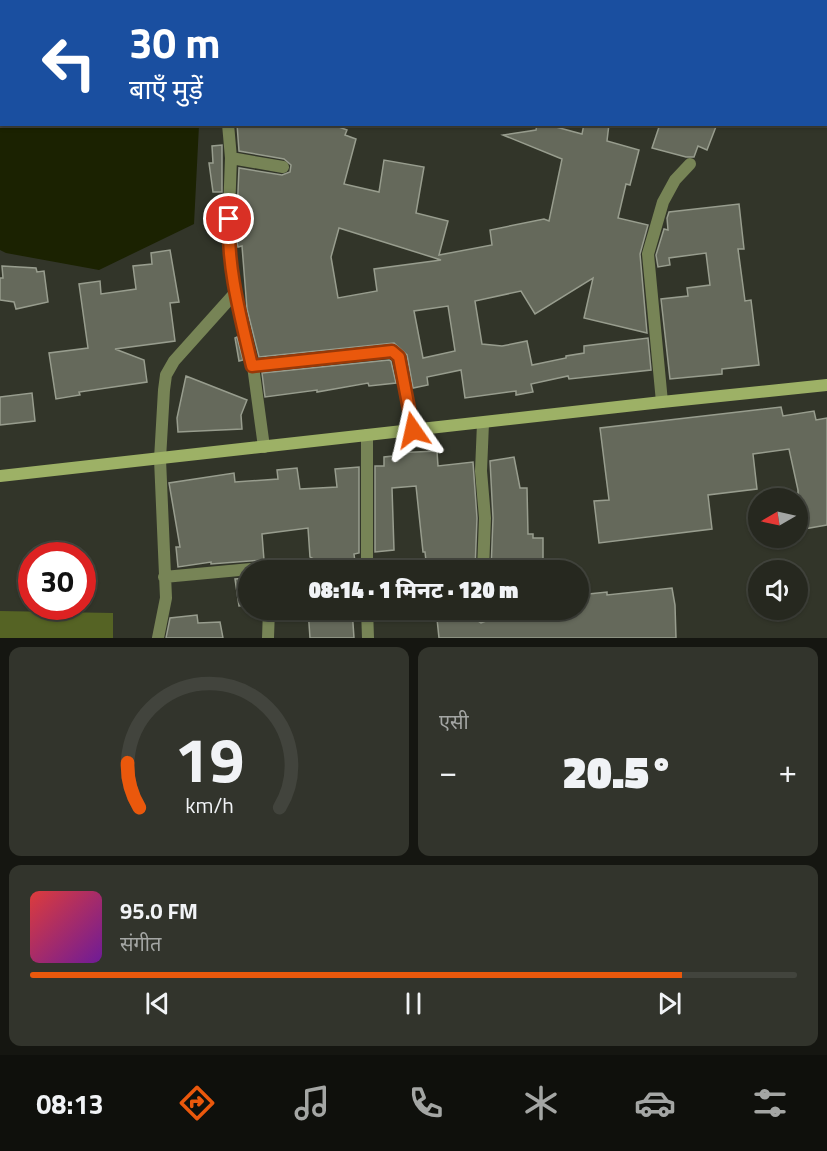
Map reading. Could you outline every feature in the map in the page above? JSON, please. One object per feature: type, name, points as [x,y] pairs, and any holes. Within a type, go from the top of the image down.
[{"type":"main road","points":[[0,476],[827,385]]},
{"type":"street","points":[[228,126],[231,158],[228,240],[235,293],[252,366],[264,447]]},
{"type":"street","points":[[231,158],[283,167]]},
{"type":"street","points":[[662,402],[648,254],[663,202],[675,180],[690,164]]},
{"type":"street","points":[[158,638],[166,598],[160,459],[166,375],[174,361],[235,293]]},
{"type":"street","points":[[252,366],[392,351],[399,357],[413,430]]},
{"type":"street","points":[[483,423],[481,471],[485,518],[483,560]]},
{"type":"street","points":[[367,435],[367,560]]},
{"type":"street","points":[[164,577],[238,571]]},
{"type":"street","points":[[268,620],[268,638]]},
{"type":"street","points":[[368,620],[368,638]]},
{"type":"green space","points":[[0,611],[18,611],[18,620],[96,620],[96,613],[113,613],[113,638],[0,638]]},
{"type":"shaded area","points":[[0,126],[199,126],[194,224],[99,270],[0,250]]},
{"type":"building","points":[[237,126],[336,126],[347,130],[345,135],[356,139],[344,184],[379,192],[384,160],[424,167],[416,213],[448,221],[439,255],[492,245],[490,230],[544,219],[549,221],[562,159],[503,135],[536,130],[537,126],[552,126],[582,134],[584,126],[609,126],[607,141],[639,150],[630,185],[626,184],[618,218],[648,225],[640,254],[647,333],[584,318],[593,278],[535,314],[521,291],[475,301],[482,344],[502,346],[527,341],[532,365],[584,353],[584,346],[648,338],[651,370],[569,379],[568,376],[531,384],[533,392],[516,395],[516,391],[465,398],[461,370],[427,377],[428,385],[413,388],[407,355],[394,343],[259,357],[247,309],[242,246],[238,247],[236,238],[239,168],[282,175],[290,172],[291,165],[284,159],[239,151]],"holes":[[[339,228],[441,260],[374,269],[377,291],[338,298],[331,257]],[[448,306],[455,351],[423,358],[414,311]]]},
{"type":"building","points":[[659,126],[716,126],[707,150],[698,146],[694,157],[652,148]]},
{"type":"building","points":[[222,145],[222,192],[213,192],[209,163],[213,163],[212,146]]},
{"type":"building","points":[[739,204],[744,249],[738,249],[745,301],[751,300],[759,365],[722,369],[722,374],[670,379],[661,299],[688,296],[687,288],[710,285],[706,253],[669,258],[670,265],[658,267],[656,255],[664,229],[668,230],[669,212]]},
{"type":"building","points":[[170,250],[179,302],[170,303],[175,341],[115,349],[144,360],[147,382],[79,392],[80,395],[56,399],[49,353],[88,348],[79,284],[100,281],[101,294],[136,289],[133,266],[152,264],[151,253]]},
{"type":"building","points":[[2,266],[36,268],[37,272],[44,271],[48,302],[16,309],[14,302],[0,300]]},
{"type":"building","points":[[237,337],[243,360],[239,361],[235,338]]},
{"type":"building","points":[[389,360],[396,383],[369,386],[368,383],[317,392],[317,390],[265,397],[262,373]]},
{"type":"building","points":[[186,376],[247,400],[241,415],[242,429],[178,432],[177,418]]},
{"type":"building","points":[[32,393],[35,421],[0,425],[0,397]]},
{"type":"building","points":[[781,407],[783,416],[814,411],[816,420],[827,418],[827,525],[808,528],[808,488],[798,488],[789,449],[753,454],[757,488],[708,495],[712,529],[599,543],[594,501],[609,500],[600,428]]},
{"type":"building","points":[[437,451],[438,466],[473,462],[477,518],[475,560],[426,560],[425,552],[423,552],[416,486],[392,488],[394,550],[375,552],[375,466],[384,466],[384,457],[393,456],[393,453]]},
{"type":"building","points":[[514,457],[520,488],[527,488],[528,534],[533,534],[533,538],[543,538],[543,560],[491,560],[493,518],[490,461]]},
{"type":"building","points":[[359,467],[359,553],[354,554],[355,560],[315,560],[310,557],[308,528],[262,534],[264,560],[238,560],[238,562],[211,564],[211,562],[178,567],[176,547],[180,547],[169,483],[234,473],[235,482],[278,479],[277,470],[297,468],[300,489],[337,487],[335,469]]},
{"type":"building","points":[[235,579],[238,579],[238,599]]},
{"type":"building","points":[[672,588],[676,638],[439,638],[437,620],[476,620],[481,623],[489,620],[589,620],[589,594],[607,592],[607,595]]},
{"type":"building","points":[[197,615],[198,623],[220,622],[223,638],[166,638],[170,618]]},
{"type":"building","points":[[309,620],[353,620],[354,638],[310,638]]},
{"type":"route","points":[[229,219],[228,240],[235,293],[252,366],[392,351],[399,357],[413,430]]}]
